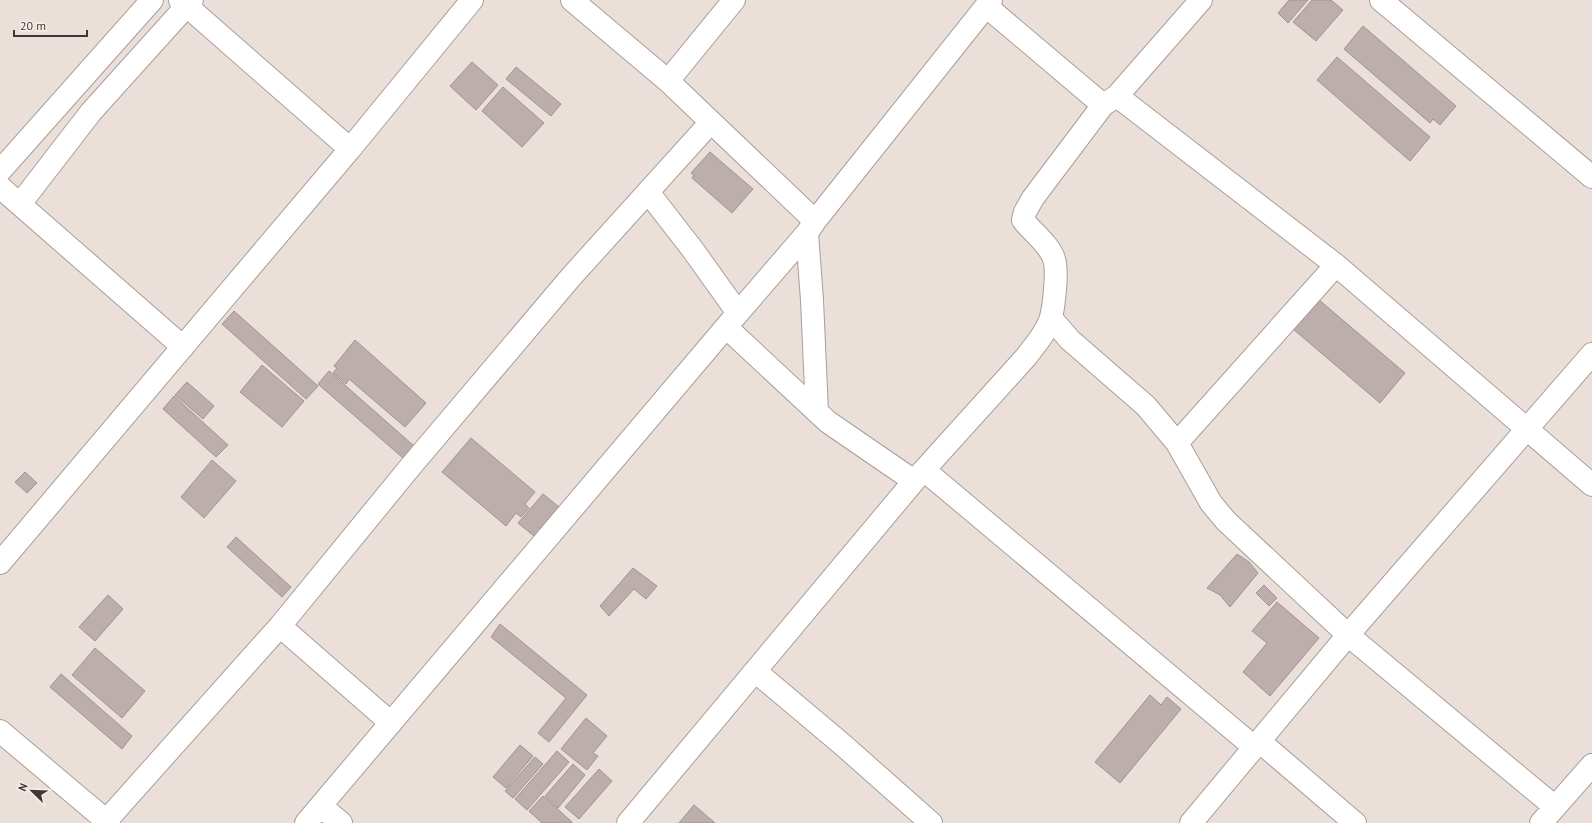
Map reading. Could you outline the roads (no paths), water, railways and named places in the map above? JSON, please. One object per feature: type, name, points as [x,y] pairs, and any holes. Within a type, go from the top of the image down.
[{"type":"street","points":[[0,171],[152,0]]},
{"type":"street","points":[[0,563],[350,148],[472,0]]},
{"type":"street","points":[[572,0],[668,81],[711,122],[811,227],[812,300],[817,412]]},
{"type":"street","points":[[668,81],[734,0]]},
{"type":"street","points":[[628,823],[919,476],[1026,357],[1039,340],[1051,318],[1056,272],[1054,259],[1046,246],[1023,220],[1025,212],[1033,198],[1110,100],[1201,0]]},
{"type":"street","points":[[1381,0],[1592,177]]},
{"type":"street","points":[[20,204],[91,112],[186,2],[350,148]]},
{"type":"street","points":[[306,823],[811,227],[989,3],[1110,100],[1336,264],[1592,486]]},
{"type":"street","points":[[0,731],[108,822],[280,626],[416,460],[571,277],[711,122]]},
{"type":"street","points":[[0,187],[183,347]]},
{"type":"street","points":[[648,192],[693,250],[732,320],[817,412],[876,456],[919,476],[1355,823]]},
{"type":"street","points":[[1177,443],[1336,264]]},
{"type":"street","points":[[1051,318],[1070,340],[1146,406],[1177,443],[1211,504],[1226,521],[1348,635],[1548,815],[1589,777]]},
{"type":"street","points":[[1191,823],[1348,635],[1592,354]]},
{"type":"street","points":[[280,626],[391,723]]},
{"type":"street","points":[[755,671],[932,823]]},
{"type":"street","points":[[321,806],[341,823]]}]
